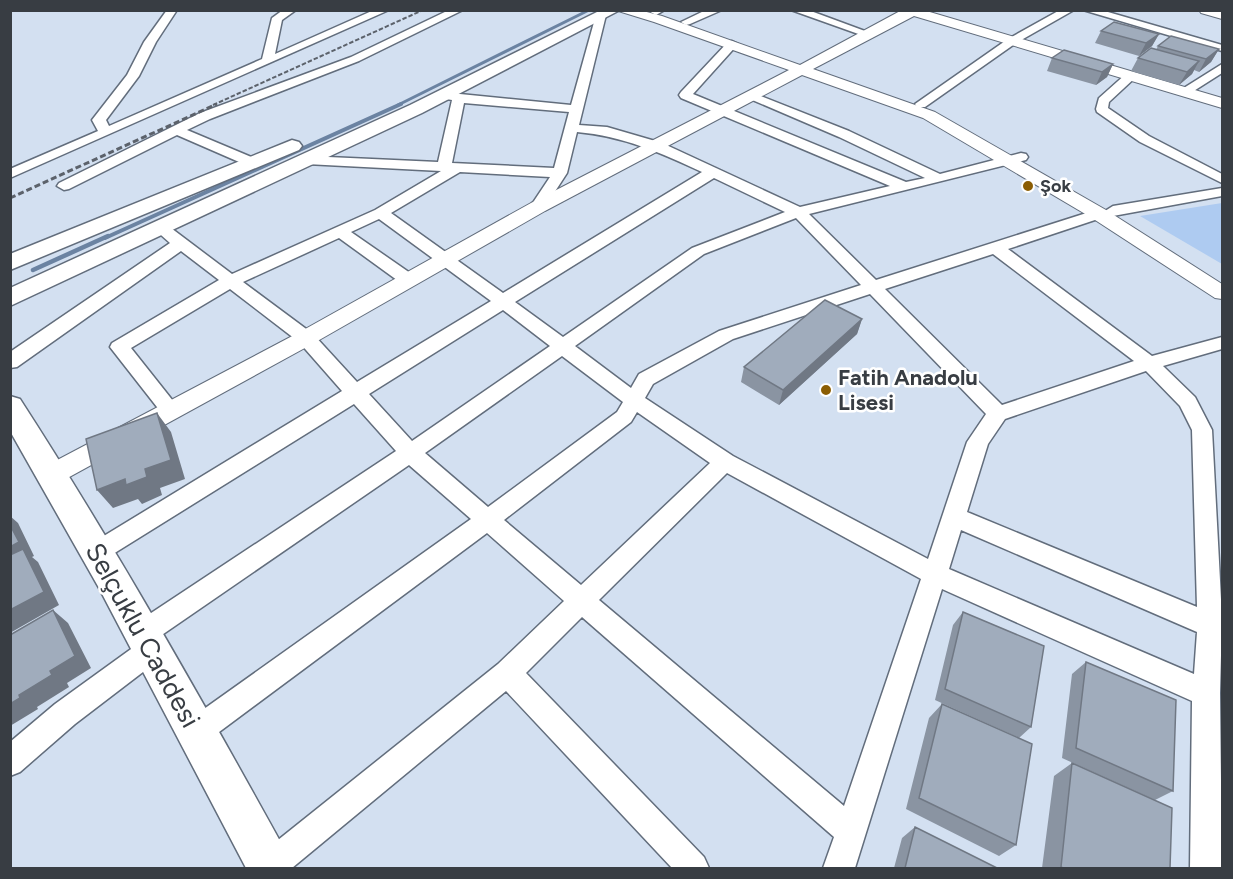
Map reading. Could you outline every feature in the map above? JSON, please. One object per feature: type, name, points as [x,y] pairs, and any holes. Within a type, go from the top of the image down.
[{"type":"main road","points":[[10,264],[251,162],[328,133],[466,69],[576,10]]},
{"type":"main road","points":[[11,298],[306,160],[451,96],[612,12]]},
{"type":"main road","name":"Selçuklu Caddesi","points":[[10,406],[53,474],[97,552],[197,731],[269,868]]},
{"type":"street","points":[[105,132],[99,120],[133,76],[150,42],[172,10]]},
{"type":"street","points":[[267,62],[277,18],[291,10]]},
{"type":"street","points":[[10,174],[384,10]]},
{"type":"street","points":[[64,186],[176,130],[355,59],[458,10]]},
{"type":"street","points":[[686,22],[717,10]]},
{"type":"street","points":[[796,10],[868,34]]},
{"type":"street","points":[[921,104],[1012,41],[1069,10]]},
{"type":"street","points":[[1088,10],[1222,48]]},
{"type":"street","points":[[1205,10],[1222,15]]},
{"type":"street","points":[[654,11],[929,115],[1014,159],[1222,280]]},
{"type":"street","points":[[53,474],[306,338],[538,207],[750,96],[807,69],[912,11],[1185,91],[1222,104]]},
{"type":"street","points":[[538,207],[560,173],[575,110],[612,12],[658,19],[921,104],[948,115],[1014,159]]},
{"type":"street","points":[[732,44],[685,95],[720,112],[905,187]]},
{"type":"street","points":[[1185,91],[1222,68]]},
{"type":"street","points":[[1131,75],[1103,100],[1102,109],[1114,120],[1143,138],[1222,179]]},
{"type":"street","points":[[451,167],[451,96],[575,110]]},
{"type":"street","points":[[750,96],[821,124],[939,179]]},
{"type":"street","points":[[792,141],[821,124]]},
{"type":"street","points":[[571,128],[614,132],[657,146],[798,212],[998,413]]},
{"type":"street","points":[[176,130],[251,162]]},
{"type":"street","points":[[10,762],[146,642],[698,251],[798,212],[1014,159]]},
{"type":"street","points":[[306,160],[560,173]]},
{"type":"street","points":[[171,411],[119,348],[232,280],[380,213],[451,167]]},
{"type":"street","points":[[97,552],[713,172]]},
{"type":"street","points":[[197,731],[488,520],[624,417],[646,379],[726,335],[1106,213],[1222,192]]},
{"type":"street","points":[[380,213],[445,258],[634,400],[725,462],[934,574],[1206,693]]},
{"type":"street","points":[[1106,213],[1222,292]]},
{"type":"street","points":[[161,228],[306,338],[410,453],[851,832]]},
{"type":"street","points":[[340,231],[407,279]]},
{"type":"street","points":[[10,363],[182,243]]},
{"type":"street","points":[[995,247],[1149,363],[1188,402],[1202,430],[1216,628],[1206,693],[1206,868]]},
{"type":"street","points":[[839,868],[978,442],[998,413],[1022,407],[1149,363],[1222,343]]},
{"type":"street","points":[[269,868],[507,673],[725,462]]},
{"type":"street","points":[[953,516],[1216,628]]},
{"type":"street","points":[[507,673],[693,868]]},
{"type":"shaded area","points":[[1222,203],[1222,264],[1140,216]]},
{"type":"building","points":[[1114,22],[1159,34],[1146,43],[1101,31]]},
{"type":"building","points":[[1171,36],[1219,49],[1206,59],[1158,46]]},
{"type":"building","points":[[1151,48],[1199,61],[1187,72],[1138,58]]},
{"type":"building","points":[[1064,50],[1113,64],[1102,72],[1052,58]]},
{"type":"building","points":[[825,300],[862,319],[783,390],[744,367]]},
{"type":"building","points":[[157,413],[171,460],[145,469],[147,477],[126,485],[125,479],[97,490],[86,439]]},
{"type":"building","points":[[10,525],[19,542],[10,547]]},
{"type":"building","points":[[23,549],[44,592],[10,610],[10,555]]},
{"type":"building","points":[[53,610],[75,656],[50,671],[52,675],[19,695],[20,698],[10,704],[10,635]]},
{"type":"building","points":[[963,612],[1044,646],[1031,727],[945,689]]},
{"type":"building","points":[[1086,662],[1176,700],[1173,791],[1076,748]]},
{"type":"building","points":[[942,704],[1032,744],[1016,845],[919,798]]},
{"type":"building","points":[[1072,763],[1172,808],[1170,868],[1061,867]]},
{"type":"building","points":[[915,827],[997,868],[905,868]]},
{"type":"waterway","points":[[398,105],[589,10]]},
{"type":"waterway","points":[[105,238],[401,104]]},
{"type":"waterway","points":[[33,270],[108,236]]},
{"type":"railway","points":[[213,105],[423,10]]},
{"type":"railway","points":[[10,198],[217,104]]},
{"type":"place","name":"Şok","points":[[1028,186]]},
{"type":"place","name":"Fatih Anadolu Lisesi","points":[[826,390]]}]
